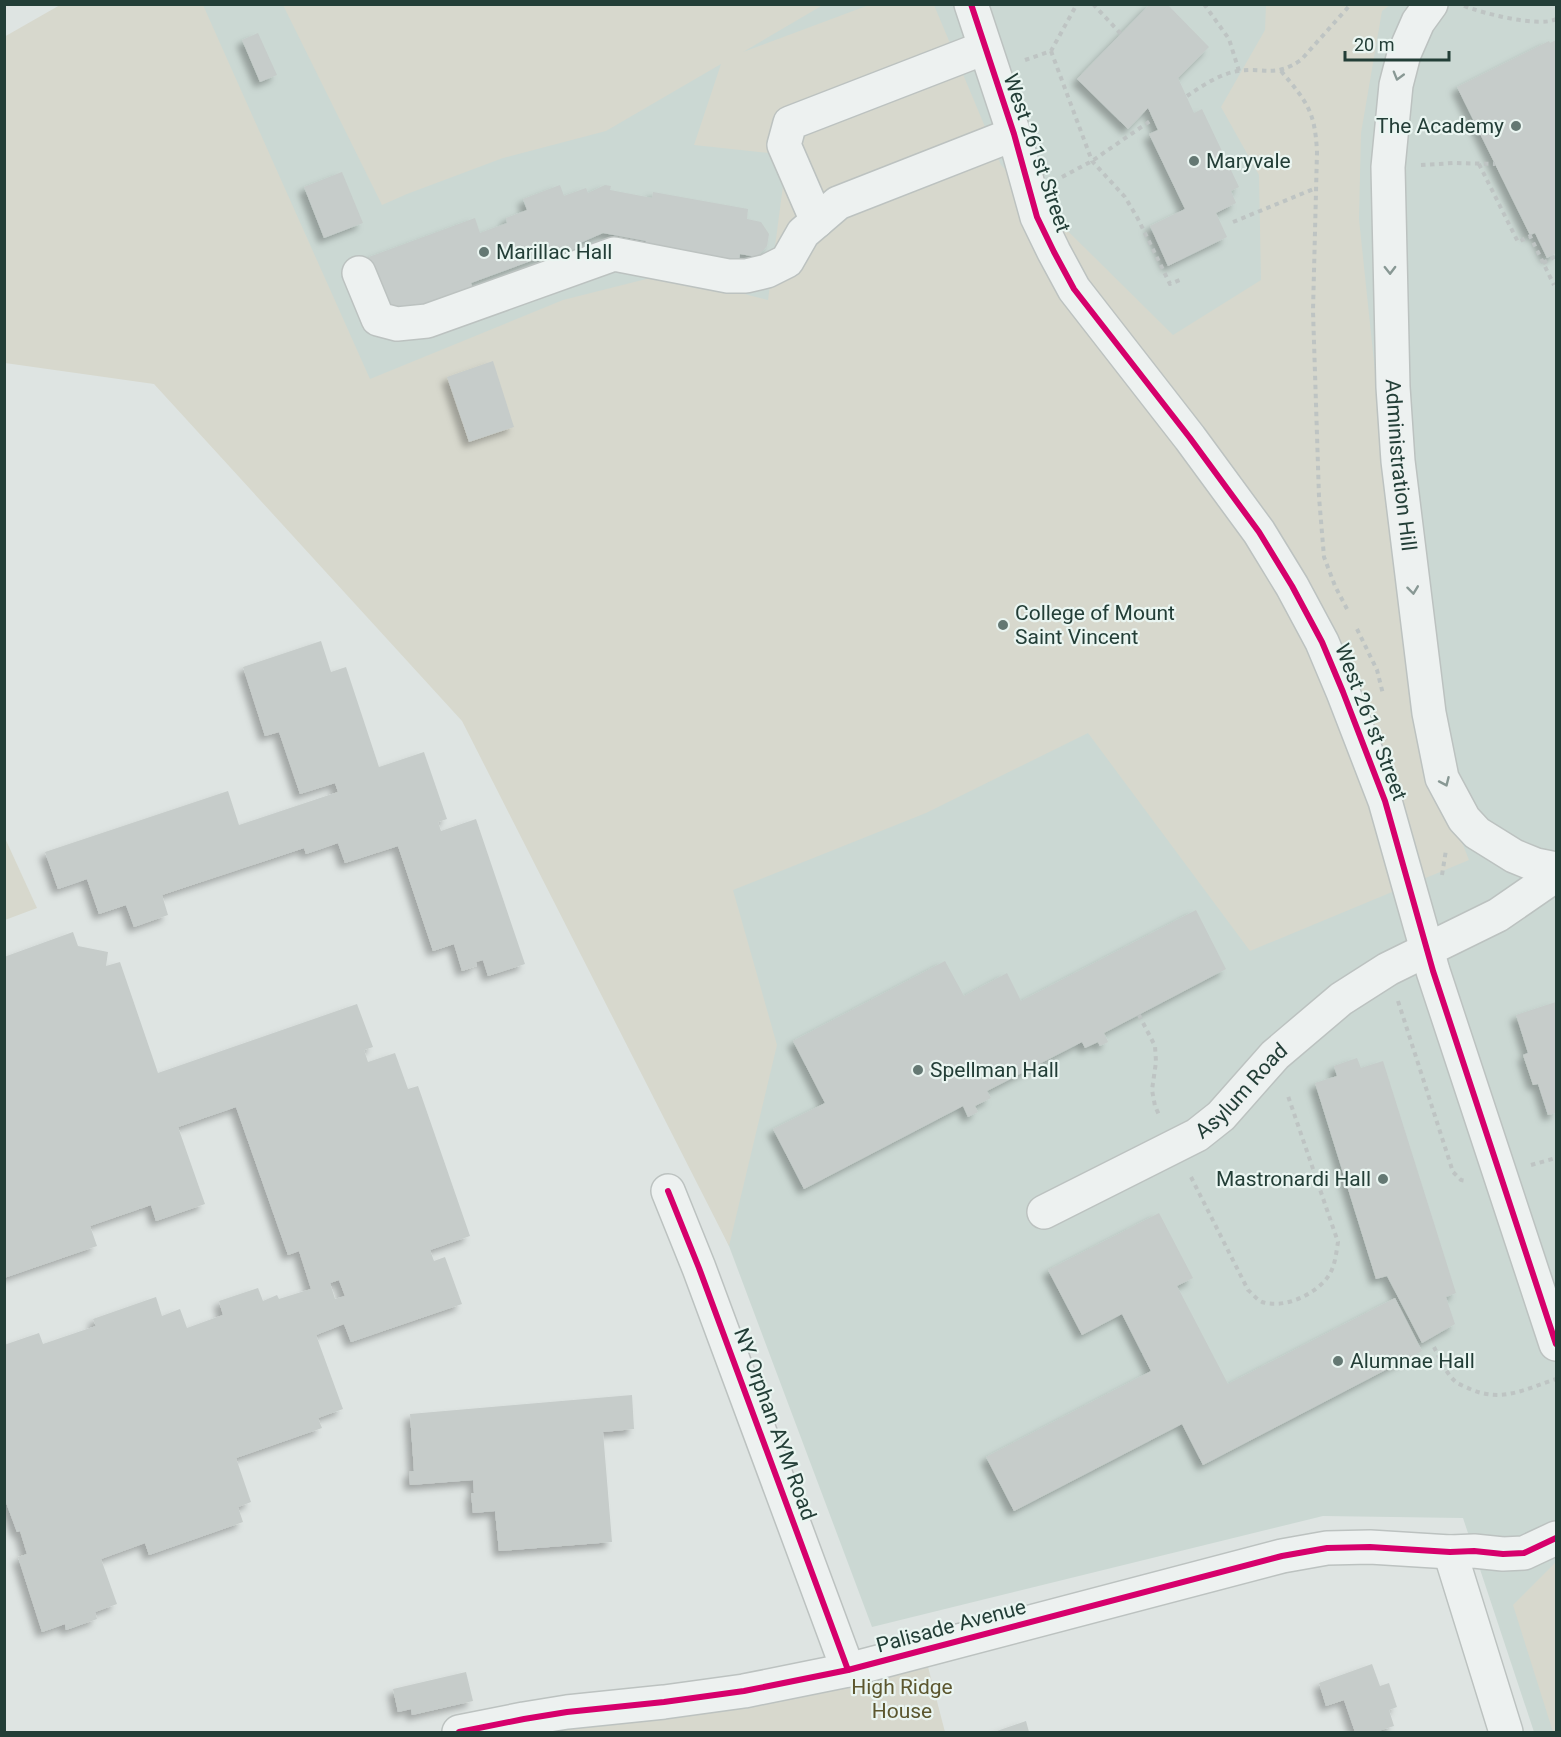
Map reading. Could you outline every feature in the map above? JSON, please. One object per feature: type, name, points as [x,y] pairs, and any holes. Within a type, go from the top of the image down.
[{"type":"street","name":"West 261st Street","points":[[971,4],[1014,134],[1037,217],[1074,289],[1259,532],[1322,642],[1364,742],[1385,801],[1427,948],[1557,1344]]},
{"type":"street","name":"Administration Hill","points":[[1431,4],[1418,22],[1404,54],[1396,85],[1388,167],[1393,387],[1398,461],[1429,713],[1442,778],[1464,819],[1477,833],[1514,856],[1536,865],[1557,869]]},
{"type":"street","points":[[817,221],[784,145],[790,123],[984,48]]},
{"type":"street","points":[[359,273],[378,319],[397,324],[427,321],[614,254],[728,276],[746,276],[767,271],[787,261],[803,232],[838,203],[1014,134]]},
{"type":"street","points":[[1427,948],[1498,915],[1557,875]]},
{"type":"street","name":"Asylum Road","points":[[1044,1212],[1197,1135],[1221,1116],[1275,1055],[1341,999],[1369,980],[1427,948]]},
{"type":"street","name":"NY Orphan AYM Road","points":[[668,1191],[704,1279],[848,1670]]},
{"type":"street","points":[[1506,1732],[1450,1552],[1524,1554],[1557,1538]]},
{"type":"street","name":"Palisade Avenue","points":[[459,1732],[567,1712],[744,1691],[848,1670],[1282,1556],[1338,1548],[1370,1547],[1450,1552]]},
{"type":"path","points":[[1077,4],[1051,51],[1092,161],[1125,197],[1170,284],[1182,279]]},
{"type":"path","points":[[1093,4],[1121,34]]},
{"type":"path","points":[[1204,4],[1229,39],[1239,71]]},
{"type":"path","points":[[1187,96],[1210,82],[1239,71],[1281,71],[1301,60],[1351,4]]},
{"type":"path","points":[[1461,4],[1478,11],[1512,18],[1550,22],[1557,19]]},
{"type":"path","points":[[1281,71],[1310,109],[1316,127],[1313,311],[1320,507],[1324,557],[1349,614]]},
{"type":"path","points":[[1030,194],[1092,161],[1153,118]]},
{"type":"path","points":[[1454,163],[1495,165]]},
{"type":"path","points":[[1479,164],[1518,242],[1530,236],[1554,285]]},
{"type":"path","points":[[1233,222],[1316,188]]},
{"type":"path","points":[[1543,263],[1557,256]]},
{"type":"path","points":[[1354,623],[1377,670],[1386,704]]},
{"type":"path","points":[[1416,907],[1436,891],[1439,883],[1446,855],[1444,832],[1464,819]]},
{"type":"path","points":[[1139,1016],[1155,1046],[1156,1062],[1152,1090],[1155,1106],[1248,1290],[1261,1302],[1280,1303],[1299,1299],[1314,1290],[1327,1277],[1335,1260],[1338,1242],[1275,1055]]},
{"type":"path","points":[[1434,1347],[1445,1368],[1458,1383],[1476,1391],[1497,1396],[1519,1392],[1557,1379]]},
{"type":"shaded area","name":"College of Mount Saint Vincent","points":[[169,5],[1556,5],[1556,1732],[1534,1732],[1463,1518],[1323,1516],[872,1627],[729,1246]]},
{"type":"green space","points":[[60,5],[203,5],[370,379],[563,300],[666,274],[768,300],[787,155],[694,145],[721,64],[606,131],[503,158],[382,205],[283,5],[823,5],[743,52],[869,5],[934,5],[1001,165],[1173,335],[1261,280],[1259,175],[1221,107],[1265,30],[1266,5],[1390,5],[1382,11],[1361,133],[1359,219],[1411,714],[1469,860],[1250,951],[1088,733],[926,813],[733,890],[777,1045],[729,1246],[462,721],[154,384],[5,363],[4,37]]},
{"type":"green space","points":[[4,836],[37,908],[5,920],[4,920]]},
{"type":"green space","points":[[1556,1562],[1556,1732],[1553,1732],[1513,1605]]},
{"type":"green space","name":"High Ridge House","points":[[927,1663],[945,1732],[459,1732]]},
{"type":"building","name":"Maryvale","points":[[1150,4],[1167,4],[1209,47],[1178,78],[1194,113],[1202,109],[1239,187],[1231,191],[1236,203],[1216,213],[1227,237],[1168,266],[1150,226],[1185,209],[1149,134],[1158,130],[1148,108],[1128,129],[1077,79]]},
{"type":"building","points":[[258,33],[277,75],[260,82],[242,40]]},
{"type":"building","name":"The Academy","points":[[1556,40],[1556,253],[1547,258],[1535,233],[1530,235],[1457,87],[1549,41],[1550,43]]},
{"type":"building","points":[[342,172],[363,223],[324,238],[304,187]]},
{"type":"building","name":"Marillac Hall","points":[[560,185],[564,196],[586,188],[588,193],[605,185],[611,186],[610,190],[652,198],[653,192],[748,209],[747,219],[761,222],[769,234],[767,246],[757,257],[740,254],[738,266],[644,249],[646,241],[603,233],[580,243],[585,256],[549,269],[544,256],[471,283],[473,289],[416,310],[415,304],[390,314],[369,257],[475,218],[480,233],[507,223],[506,218],[527,210],[523,199]]},
{"type":"building","points":[[493,361],[514,427],[469,442],[447,377]]},
{"type":"building","points":[[321,641],[331,672],[346,667],[379,767],[424,752],[447,819],[438,822],[441,831],[476,819],[525,964],[488,976],[483,960],[476,962],[477,966],[462,971],[454,944],[433,951],[398,846],[345,863],[338,843],[306,854],[304,848],[162,895],[168,915],[134,927],[126,905],[99,914],[87,879],[58,889],[45,852],[228,791],[239,825],[338,792],[335,783],[300,794],[279,732],[265,736],[243,667]]},
{"type":"building","name":"Spellman Hall","points":[[1196,910],[1226,969],[1104,1033],[1108,1042],[1100,1046],[1098,1042],[1085,1048],[1082,1042],[987,1091],[991,1098],[975,1106],[978,1112],[968,1117],[963,1106],[804,1189],[773,1129],[825,1103],[793,1041],[945,961],[964,996],[1007,973],[1021,1001]]},
{"type":"building","points":[[73,932],[78,946],[108,952],[106,966],[120,962],[158,1073],[357,1004],[373,1047],[364,1050],[368,1062],[395,1053],[408,1089],[418,1086],[470,1236],[430,1250],[434,1261],[445,1257],[462,1304],[351,1342],[344,1324],[316,1335],[343,1409],[318,1418],[322,1428],[236,1458],[251,1502],[238,1507],[243,1522],[149,1555],[145,1543],[101,1559],[117,1604],[95,1612],[97,1619],[66,1630],[65,1624],[42,1632],[18,1557],[27,1554],[20,1531],[17,1532],[4,1497],[4,1345],[39,1333],[43,1344],[96,1326],[93,1319],[156,1297],[162,1316],[180,1309],[187,1328],[223,1315],[219,1301],[258,1288],[263,1301],[277,1295],[279,1299],[311,1289],[299,1251],[288,1255],[236,1107],[178,1127],[205,1204],[156,1221],[151,1205],[90,1226],[97,1246],[4,1278],[4,957]],"holes":[[[339,1280],[345,1296],[335,1299],[330,1283]]]},
{"type":"building","points":[[1556,1002],[1556,1113],[1548,1115],[1538,1084],[1533,1085],[1523,1055],[1528,1053],[1516,1015]]},
{"type":"building","name":"Mastronardi Hall","points":[[1357,1058],[1361,1068],[1383,1061],[1456,1293],[1446,1297],[1455,1324],[1422,1343],[1387,1276],[1376,1279],[1315,1083],[1337,1076],[1334,1066]]},
{"type":"building","name":"Alumnae Hall","points":[[1159,1213],[1193,1278],[1177,1286],[1228,1384],[1395,1298],[1422,1351],[1203,1465],[1182,1424],[1014,1511],[986,1457],[1151,1371],[1122,1314],[1082,1335],[1048,1270]]},
{"type":"building","points":[[632,1395],[634,1429],[603,1432],[612,1542],[499,1551],[495,1511],[473,1513],[471,1493],[474,1493],[473,1480],[410,1485],[409,1472],[414,1471],[410,1414]]},
{"type":"building","points":[[1372,1664],[1380,1686],[1389,1683],[1397,1707],[1389,1710],[1394,1726],[1375,1732],[1355,1732],[1344,1700],[1326,1706],[1319,1683]]},
{"type":"building","points":[[466,1672],[473,1701],[412,1715],[411,1709],[398,1712],[393,1689]]},
{"type":"building","points":[[1026,1721],[1029,1732],[994,1732]]},
{"type":"cycle path","points":[[971,4],[1014,134],[1037,217],[1074,289],[1190,438],[1259,532],[1322,642],[1385,801],[1433,971],[1556,1344]]},
{"type":"cycle path","points":[[668,1191],[699,1268],[848,1670]]},
{"type":"cycle path","points":[[459,1732],[567,1712],[744,1691],[848,1670],[1282,1556],[1327,1548],[1370,1547],[1503,1554],[1524,1553],[1556,1538]]},
{"type":"place","name":"The Academy","points":[[1516,126]]},
{"type":"place","name":"Maryvale","points":[[1194,161]]},
{"type":"place","name":"Marillac Hall","points":[[484,252]]},
{"type":"place","name":"College of Mount Saint Vincent","points":[[1003,625]]},
{"type":"place","name":"Spellman Hall","points":[[918,1070]]},
{"type":"place","name":"Mastronardi Hall","points":[[1383,1179]]},
{"type":"place","name":"Alumnae Hall","points":[[1338,1361]]}]
